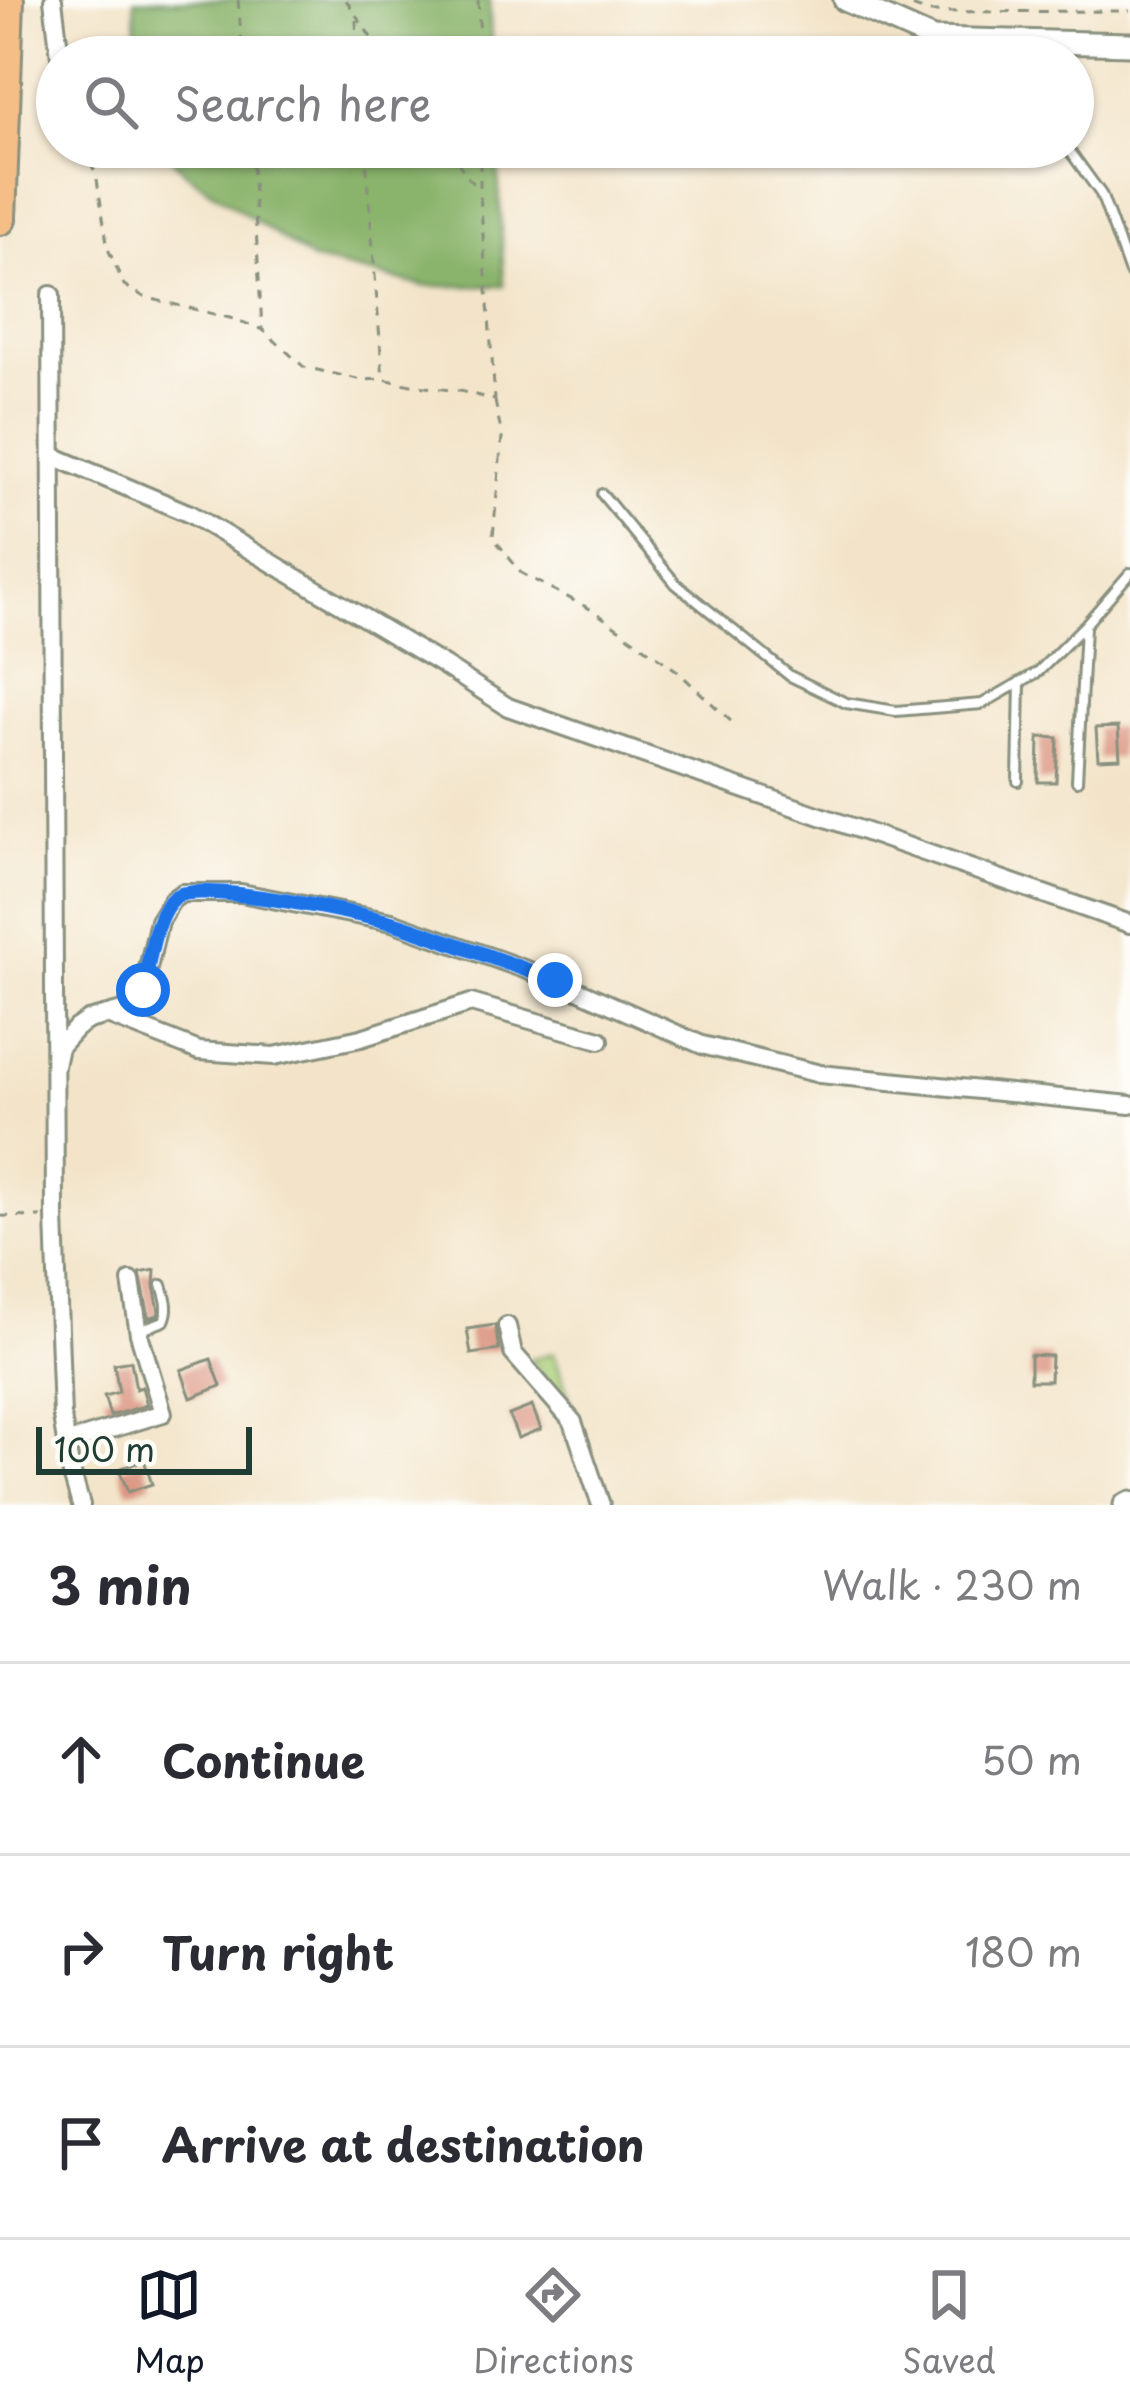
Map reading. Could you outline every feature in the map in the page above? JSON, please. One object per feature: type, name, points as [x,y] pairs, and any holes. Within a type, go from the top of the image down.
[{"type":"highway","points":[[0,219],[8,0]]},
{"type":"street","points":[[53,0],[57,36]]},
{"type":"street","points":[[844,0],[924,36]]},
{"type":"street","points":[[1094,43],[1130,44]]},
{"type":"street","points":[[50,295],[55,1217],[62,1417],[82,1505]]},
{"type":"street","points":[[53,456],[190,514],[508,707],[1130,925]]},
{"type":"street","points":[[56,1066],[59,1047],[68,1034],[88,1020],[123,1011],[134,1003],[143,990],[159,921],[172,900],[182,893],[242,893],[392,922],[555,980],[702,1045],[820,1074],[1130,1105]]},
{"type":"street","points":[[109,1016],[199,1051],[274,1056],[361,1038],[471,1003],[600,1040]]},
{"type":"street","points":[[66,1443],[163,1413],[139,1330],[131,1282]]},
{"type":"street","points":[[507,1326],[513,1353],[572,1422],[601,1505]]},
{"type":"lane","points":[[1082,168],[1101,194],[1130,273]]},
{"type":"lane","points":[[602,494],[676,584],[790,676],[846,703],[896,712],[982,704],[1038,672],[1130,573]]},
{"type":"lane","points":[[1077,781],[1085,625]]},
{"type":"lane","points":[[1018,781],[1020,682]]},
{"type":"lane","points":[[139,1330],[164,1321],[168,1302],[162,1285]]},
{"type":"path","points":[[238,0],[241,36]]},
{"type":"path","points":[[346,0],[369,36]]},
{"type":"path","points":[[355,0],[356,36]]},
{"type":"path","points":[[478,0],[480,36]]},
{"type":"path","points":[[896,0],[916,3],[928,12],[1130,10]]},
{"type":"path","points":[[93,168],[108,249],[124,285],[143,297],[262,330],[304,367],[495,400]]},
{"type":"path","points":[[252,168],[262,330]]},
{"type":"path","points":[[367,168],[383,379]]},
{"type":"path","points":[[461,168],[479,194]]},
{"type":"path","points":[[480,168],[495,400],[502,437],[493,537],[520,573],[594,611],[676,670],[734,724]]},
{"type":"path","points":[[0,1216],[55,1217]]},
{"type":"green space","points":[[134,0],[489,0],[491,36],[137,36]]},
{"type":"green space","points":[[180,168],[498,168],[504,286],[425,286],[312,260]]},
{"type":"green space","points":[[554,1353],[574,1412],[530,1359]]},
{"type":"building","points":[[1118,727],[1120,758],[1098,759],[1096,728]]},
{"type":"building","points":[[1039,737],[1058,738],[1056,782],[1038,782]]},
{"type":"building","points":[[155,1270],[159,1311],[149,1318],[140,1273]]},
{"type":"building","points":[[495,1325],[499,1350],[471,1354],[467,1329]]},
{"type":"building","points":[[1030,1355],[1051,1356],[1050,1381],[1030,1381]]},
{"type":"building","points":[[211,1359],[221,1386],[191,1398],[181,1370]]},
{"type":"building","points":[[131,1361],[136,1389],[142,1387],[147,1405],[110,1416],[104,1396],[119,1392],[114,1364]]},
{"type":"building","points":[[532,1406],[541,1429],[518,1438],[509,1415]]},
{"type":"building","points":[[144,1460],[152,1484],[128,1492],[119,1469]]},
{"type":"route","points":[[143,990],[159,921],[182,893],[242,893],[392,922],[555,980]]}]
